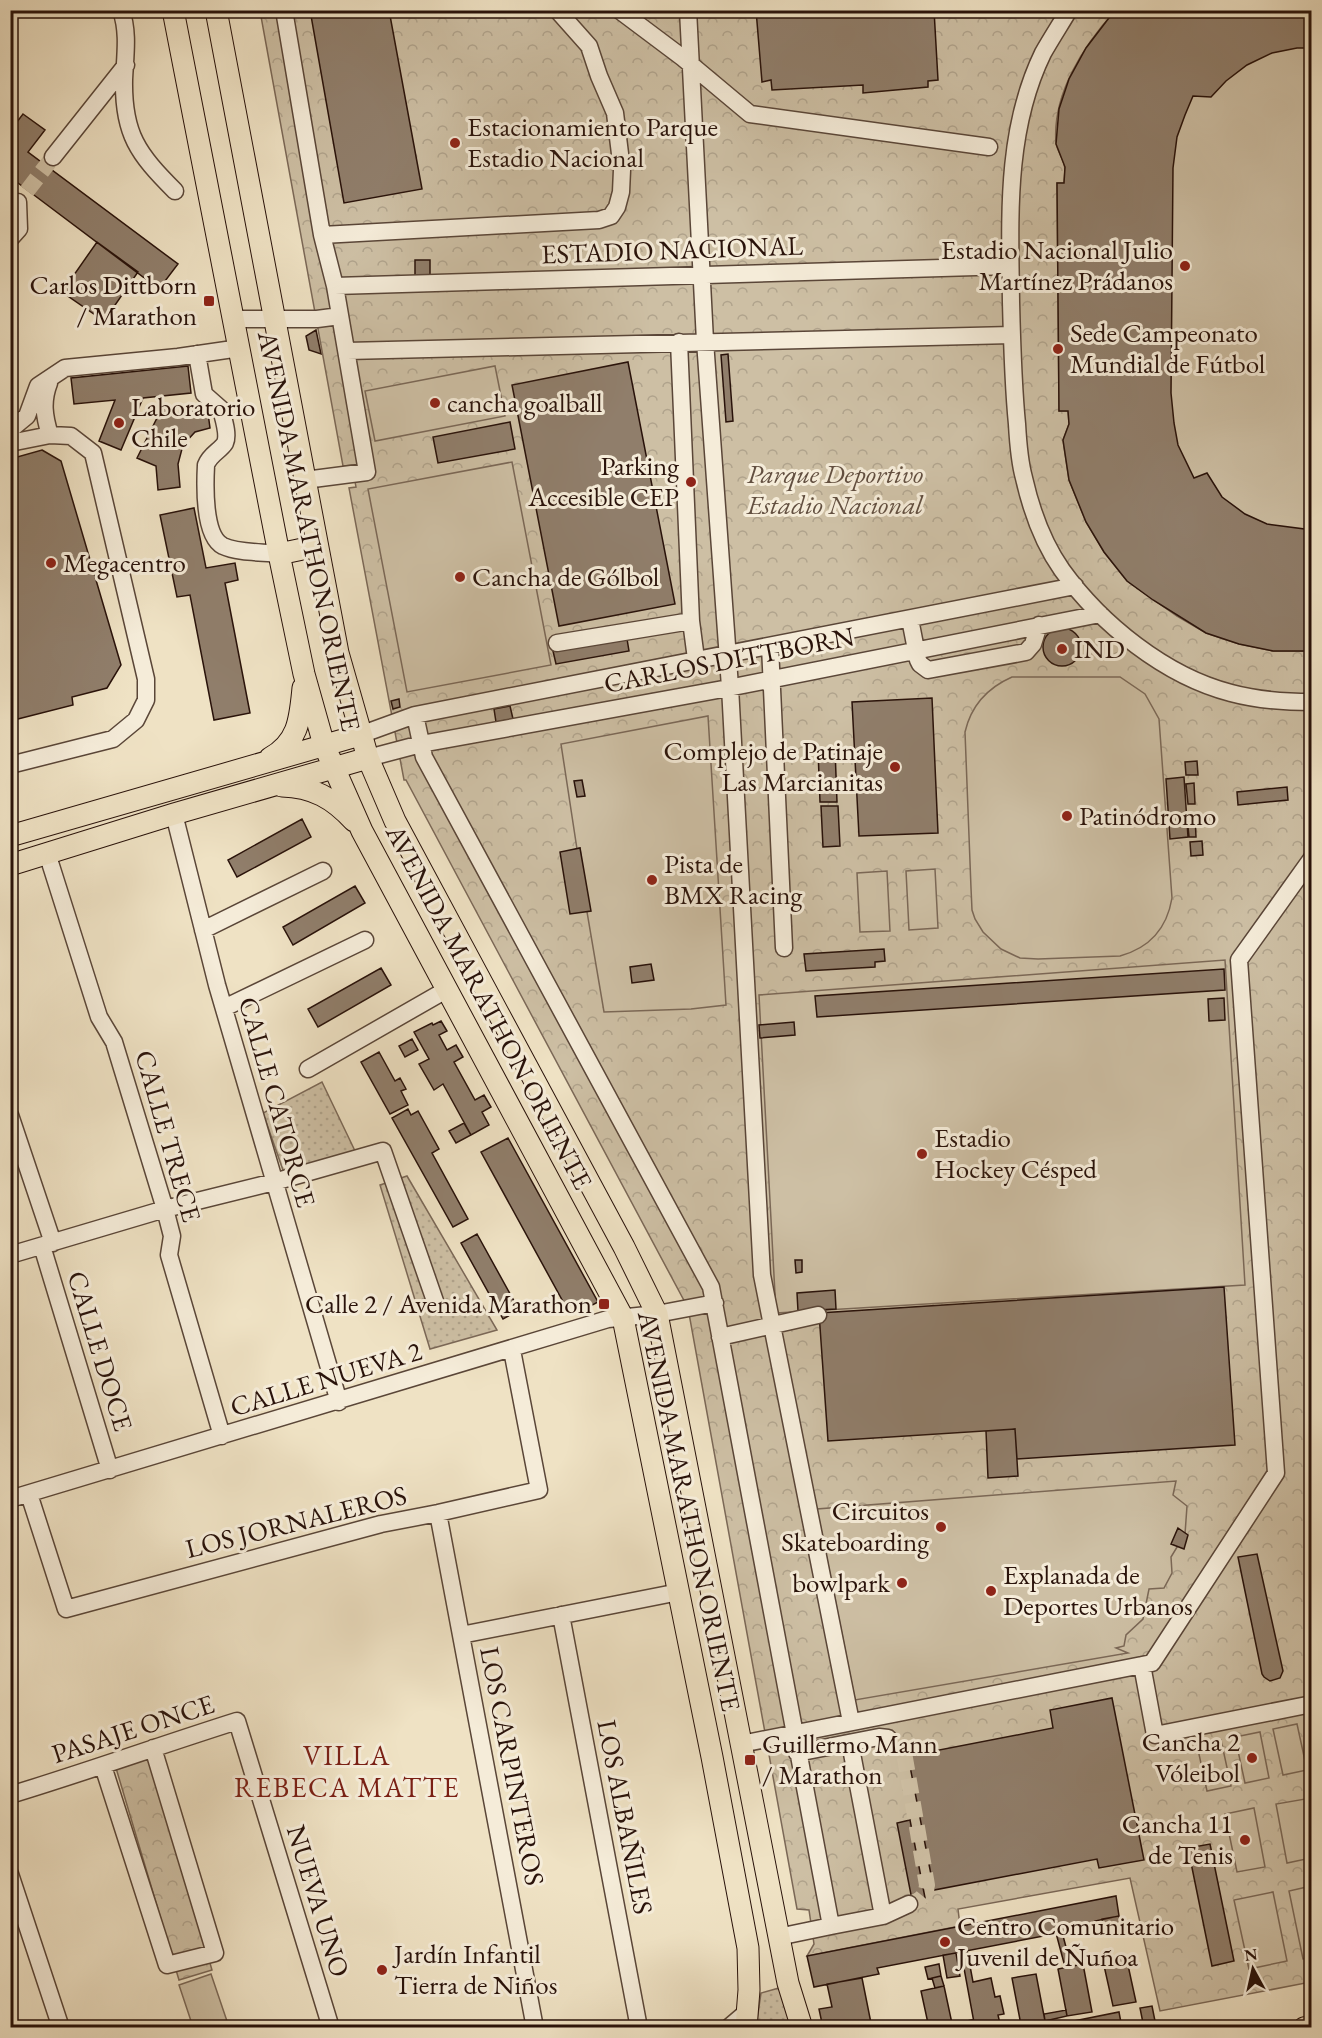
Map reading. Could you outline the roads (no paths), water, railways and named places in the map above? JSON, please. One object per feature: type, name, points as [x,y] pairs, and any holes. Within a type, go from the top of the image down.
[{"type":"main road","name":"AVENIDA MARATHON ORIENTE","points":[[173,10],[279,554],[304,674],[324,745],[362,831],[623,1318],[748,1948],[747,2020]]},
{"type":"main road","name":"AVENIDA MARATHON ORIENTE","points":[[216,10],[338,653],[360,735],[395,821],[624,1247],[657,1314],[778,1937],[788,1983],[802,2028]]},
{"type":"main road","points":[[279,554],[317,546]]},
{"type":"main road","points":[[261,763],[286,747],[298,727],[304,674]]},
{"type":"main road","points":[[10,836],[360,735]]},
{"type":"main road","points":[[10,865],[174,814],[368,758]]},
{"type":"main road","points":[[267,787],[304,787],[320,794],[337,805],[362,831]]},
{"type":"main road","points":[[522,1128],[550,1111]]},
{"type":"main road","points":[[1304,2028],[1311,2026]]},
{"type":"street","points":[[121,10],[127,50],[124,81],[127,119],[135,143],[147,162],[175,190]]},
{"type":"street","points":[[284,10],[322,236],[335,286],[367,472],[305,480]]},
{"type":"street","points":[[322,236],[599,220],[610,216],[617,207],[621,192],[622,170],[615,112],[598,76],[589,46],[557,10]]},
{"type":"street","points":[[619,10],[692,65],[750,114],[989,147]]},
{"type":"street","points":[[688,10],[705,341],[730,687],[762,1275],[851,1722]]},
{"type":"street","points":[[1069,10],[1043,53],[1020,119],[1012,172],[1010,266],[1015,402],[1020,458],[1038,524],[1061,568],[1075,586],[1115,629],[1159,661],[1192,679],[1230,693],[1267,700],[1311,702]]},
{"type":"street","points":[[53,157],[126,66]]},
{"type":"street","points":[[10,239],[19,229],[19,200]]},
{"type":"street","name":"ESTADIO NACIONAL","points":[[335,286],[1010,266]]},
{"type":"street","points":[[234,319],[317,319],[340,316]]},
{"type":"street","points":[[347,351],[1012,335]]},
{"type":"street","points":[[679,342],[691,621],[696,659]]},
{"type":"street","points":[[10,430],[27,416],[38,386],[65,368],[240,348]]},
{"type":"street","points":[[197,354],[204,394],[221,409],[226,434],[224,444],[209,458],[206,465],[208,515],[215,540],[223,546],[279,554]]},
{"type":"street","points":[[50,435],[44,416],[45,394],[50,381],[65,368]]},
{"type":"street","points":[[10,443],[50,435],[71,436],[93,453],[146,679],[146,700],[136,720],[113,739],[10,765]]},
{"type":"street","name":"CARLOS DITTBORN","points":[[360,735],[415,715],[1075,586]]},
{"type":"street","name":"CARLOS DITTBORN","points":[[368,758],[421,744],[730,687],[1100,614]]},
{"type":"street","points":[[910,619],[920,664],[928,670],[1023,653],[1031,647],[1039,625]]},
{"type":"street","points":[[557,643],[691,621]]},
{"type":"street","points":[[770,645],[784,948]]},
{"type":"street","points":[[415,715],[424,757],[711,1287],[793,1734],[831,1926]]},
{"type":"street","name":"CALLE CATORCE","points":[[174,814],[224,1008],[339,1402]]},
{"type":"street","name":"CALLE TRECE","points":[[47,854],[99,1017],[114,1042],[165,1209],[172,1236],[169,1255],[222,1436]]},
{"type":"street","points":[[741,1744],[1152,1664],[1276,1473],[1239,960],[1311,858]]},
{"type":"street","points":[[203,930],[322,871]]},
{"type":"street","points":[[224,1008],[365,940]]},
{"type":"street","points":[[308,1069],[446,990]]},
{"type":"street","name":"CALLE DOCE","points":[[10,1115],[110,1470]]},
{"type":"street","points":[[10,1255],[165,1209],[274,1182],[383,1151],[435,1301]]},
{"type":"street","name":"CALLE NUEVA 2","points":[[10,1499],[512,1350],[608,1319],[657,1314],[715,1303]]},
{"type":"street","points":[[720,1337],[818,1315]]},
{"type":"street","name":"LOS JORNALEROS","points":[[29,1494],[66,1609],[381,1524],[539,1490],[512,1350]]},
{"type":"street","name":"LOS CARPINTEROS","points":[[438,1513],[535,2028]]},
{"type":"street","points":[[461,1635],[679,1592]]},
{"type":"street","name":"LOS ALBAÑILES","points":[[561,1615],[639,2028]]},
{"type":"street","points":[[1142,1665],[1155,1735],[1311,1704]]},
{"type":"street","name":"PASAJE ONCE","points":[[10,1795],[237,1722]]},
{"type":"street","name":"NUEVA UNO","points":[[237,1722],[329,2027]]},
{"type":"street","points":[[797,1753],[879,1737],[888,1738]]},
{"type":"street","points":[[850,1743],[883,1916]]},
{"type":"street","points":[[103,1766],[167,1965],[214,1953],[153,1748]]},
{"type":"street","points":[[10,1874],[16,1905],[61,2028]]},
{"type":"street","points":[[778,1937],[883,1916],[909,1904]]},
{"type":"street","points":[[728,2028],[747,2020]]},
{"type":"tunnel","points":[[27,191],[53,157]]},
{"type":"tunnel","points":[[888,1738],[899,1746],[905,1758],[927,1885],[922,1898],[909,1904]]},
{"type":"place","name":"Estacionamiento Parque Estadio Nacional","points":[[455,143]]},
{"type":"place","name":"Estadio Nacional Julio Martínez Prádanos","points":[[1185,266]]},
{"type":"place","name":"Carlos Dittborn / Marathon","points":[[209,301]]},
{"type":"place","name":"Sede Campeonato Mundial de Fútbol","points":[[1058,349]]},
{"type":"place","name":"cancha goalball","points":[[435,403]]},
{"type":"place","name":"Laboratorio Chile","points":[[119,423]]},
{"type":"place","name":"Parking Accesible CEP","points":[[691,482]]},
{"type":"place","name":"Megacentro","points":[[51,563]]},
{"type":"place","name":"Cancha de Gólbol","points":[[460,577]]},
{"type":"place","name":"IND","points":[[1062,649]]},
{"type":"place","name":"Complejo de Patinaje Las Marcianitas","points":[[895,767]]},
{"type":"place","name":"Patinódromo","points":[[1067,816]]},
{"type":"place","name":"Pista de BMX Racing","points":[[652,880]]},
{"type":"place","name":"Estadio Hockey Césped","points":[[922,1154]]},
{"type":"place","name":"Calle 2 / Avenida Marathon","points":[[604,1304]]},
{"type":"place","name":"Circuitos Skateboarding","points":[[941,1527]]},
{"type":"place","name":"bowlpark","points":[[902,1583]]},
{"type":"place","name":"Explanada de Deportes Urbanos","points":[[991,1591]]},
{"type":"place","name":"Cancha 2 Vóleibol","points":[[1252,1758]]},
{"type":"place","name":"Guillermo Mann / Marathon","points":[[750,1760]]},
{"type":"place","name":"Cancha 11 de Tenis","points":[[1245,1840]]},
{"type":"place","name":"Centro Comunitario Juvenil de Ñuñoa","points":[[945,1942]]},
{"type":"place","name":"Jardín Infantil Tierra de Niños","points":[[382,1970]]},
{"type":"district","name":"VILLA REBECA MATTE","points":[[347,1771]]},
{"type":"park label","name":"Parque Deportivo Estadio Nacional","points":[[835,490]]}]
